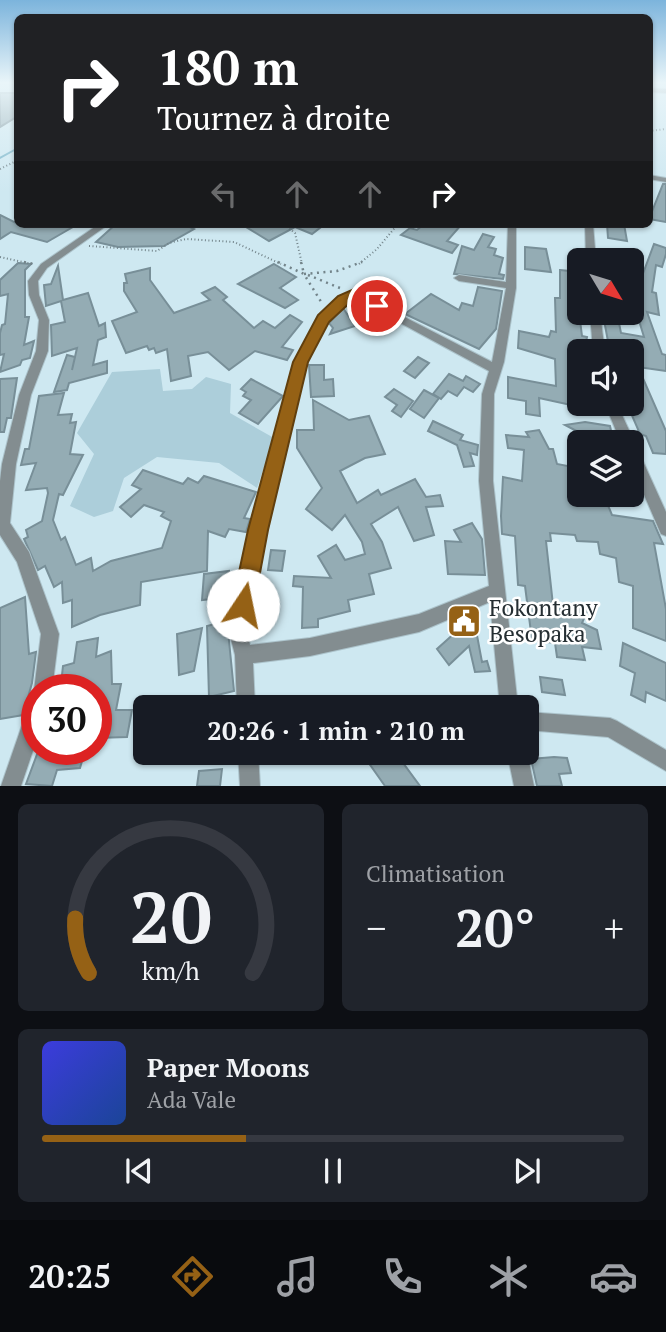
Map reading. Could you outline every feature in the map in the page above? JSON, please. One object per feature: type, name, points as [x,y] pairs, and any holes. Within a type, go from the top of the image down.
[{"type":"street","points":[[45,674],[50,634],[23,558],[2,524],[9,464],[25,395],[43,351],[44,320],[34,295],[33,281],[44,266],[99,228]]},
{"type":"street","points":[[508,695],[486,481],[488,394],[511,286],[512,228]]},
{"type":"street","points":[[589,228],[590,248]]},
{"type":"street","points":[[459,278],[511,286]]},
{"type":"street","points":[[246,695],[244,654],[238,632],[286,414],[301,362],[323,319],[342,299],[354,294],[495,369]]},
{"type":"street","points":[[644,479],[666,528]]},
{"type":"street","points":[[244,654],[310,647],[419,622],[496,591]]},
{"type":"street","points":[[539,722],[610,729],[666,761]]},
{"type":"street","points":[[11,786],[21,756]]},
{"type":"street","points":[[249,765],[250,786]]},
{"type":"street","points":[[519,765],[523,786]]},
{"type":"path","points":[[289,228],[295,233],[304,274],[329,314]]},
{"type":"path","points":[[304,274],[357,267],[374,255],[395,228]]},
{"type":"path","points":[[78,242],[157,250],[169,243],[186,239],[234,242],[354,294]]},
{"type":"path","points":[[0,257],[44,266]]},
{"type":"shaded area","points":[[160,369],[163,391],[192,389],[206,377],[231,384],[230,413],[274,438],[257,488],[219,463],[157,457],[124,478],[113,511],[94,517],[70,506],[94,454],[77,433],[112,372]]},
{"type":"building","points":[[0,119],[14,119],[0,127]]},
{"type":"building","points":[[663,184],[666,184],[666,222],[653,220],[653,209]]},
{"type":"building","points":[[0,215],[14,222],[14,228],[71,228],[47,242],[11,232],[0,239]]},
{"type":"building","points":[[112,228],[194,229],[164,246],[118,247],[96,242]]},
{"type":"building","points":[[248,228],[293,228],[269,241]]},
{"type":"building","points":[[297,228],[320,228],[312,234]]},
{"type":"building","points":[[410,228],[458,228],[447,241],[458,245],[452,253],[401,235]]},
{"type":"building","points":[[607,228],[625,228],[627,241],[608,238]]},
{"type":"building","points":[[483,234],[494,237],[488,247],[496,249],[494,255],[503,258],[499,274],[504,275],[503,279],[454,274],[462,246],[474,250]]},
{"type":"building","points":[[654,244],[666,248],[662,267],[656,265],[652,292],[656,293],[659,315],[647,312],[662,354],[666,355],[666,371],[644,368],[644,339],[608,339],[605,326],[620,326],[621,333],[644,337],[641,326],[644,326],[644,271]]},
{"type":"building","points":[[525,247],[546,249],[551,272],[525,269]]},
{"type":"building","points":[[18,263],[31,264],[25,270],[25,317],[29,317],[24,345],[34,341],[30,358],[22,360],[20,365],[0,372],[4,354],[0,355],[0,333],[2,325],[5,324],[8,294],[0,296],[0,280]]},
{"type":"building","points":[[274,264],[296,277],[280,288],[298,300],[285,308],[238,284]]},
{"type":"building","points":[[58,266],[63,300],[88,293],[99,326],[105,323],[106,337],[98,340],[93,365],[107,361],[107,373],[69,383],[67,390],[54,392],[67,355],[75,357],[77,348],[52,356],[51,325],[65,322],[61,301],[46,306],[44,285],[51,284]]},
{"type":"building","points":[[150,268],[150,280],[174,313],[210,300],[202,293],[215,287],[227,297],[223,300],[254,328],[263,321],[275,328],[290,315],[302,322],[282,347],[293,350],[287,360],[255,351],[229,370],[208,352],[188,356],[191,376],[171,381],[167,349],[156,353],[154,348],[149,350],[147,346],[126,353],[112,321],[137,312],[124,291],[124,283],[127,283],[125,274]]},
{"type":"building","points":[[560,270],[567,271],[567,326],[581,326],[582,336],[587,339],[567,339],[567,404],[539,398],[540,416],[526,414],[526,401],[508,398],[508,377],[556,386],[555,359],[518,348],[519,331],[549,337],[551,331],[556,332],[555,298],[560,298]]},
{"type":"building","points":[[478,287],[502,291],[496,329],[479,349],[405,314],[431,294],[459,310],[462,303],[473,306]]},
{"type":"building","points":[[343,308],[355,326],[330,334],[333,328],[329,323]]},
{"type":"building","points":[[418,357],[429,363],[415,378],[404,371]]},
{"type":"building","points":[[309,365],[324,365],[324,380],[333,379],[334,396],[311,397]]},
{"type":"building","points":[[449,374],[463,381],[466,376],[480,384],[473,392],[464,387],[457,396],[448,391],[441,399],[433,394]]},
{"type":"building","points":[[17,378],[11,418],[7,418],[4,432],[0,432],[0,379]]},
{"type":"building","points":[[251,379],[283,396],[258,424],[239,413],[251,400],[243,396],[246,392],[241,389]]},
{"type":"building","points":[[644,381],[666,431],[666,454],[653,453],[644,430],[638,430],[632,416],[644,416]]},
{"type":"building","points":[[394,389],[413,401],[401,417],[392,411],[397,405],[385,397]]},
{"type":"building","points":[[424,390],[439,398],[424,418],[410,409]]},
{"type":"building","points":[[64,393],[58,415],[72,414],[70,423],[76,422],[70,454],[83,455],[63,495],[59,494],[53,520],[61,540],[65,537],[76,565],[91,558],[93,571],[111,561],[162,548],[171,521],[161,516],[164,512],[144,505],[131,517],[120,507],[141,489],[132,485],[143,470],[183,484],[188,478],[198,483],[204,476],[256,492],[244,518],[250,519],[246,532],[229,529],[225,537],[208,531],[207,571],[141,582],[140,605],[100,615],[72,627],[72,600],[63,603],[62,582],[54,587],[45,566],[38,570],[24,539],[28,537],[26,530],[42,521],[48,493],[47,488],[26,490],[36,463],[21,465],[25,449],[29,449],[39,396]]},
{"type":"building","points":[[313,400],[349,420],[369,416],[385,454],[365,458],[340,471],[357,503],[378,490],[381,495],[415,479],[426,497],[440,495],[443,506],[426,507],[434,535],[414,541],[398,507],[371,524],[382,542],[391,568],[369,574],[374,594],[348,600],[350,611],[318,619],[318,627],[302,628],[303,587],[293,586],[294,576],[331,578],[318,556],[336,545],[345,560],[365,554],[362,542],[345,515],[332,530],[306,509],[322,488],[297,448],[297,430],[314,430]]},
{"type":"building","points":[[433,421],[463,435],[460,440],[478,445],[477,455],[470,453],[474,466],[464,467],[457,445],[428,431]]},
{"type":"building","points":[[585,422],[610,426],[611,430],[574,430],[565,425]]},
{"type":"building","points":[[539,430],[549,449],[553,449],[557,464],[567,466],[567,507],[609,507],[612,515],[653,521],[663,544],[654,543],[666,609],[666,641],[633,628],[633,586],[619,582],[616,558],[600,554],[598,542],[577,541],[575,535],[550,533],[551,541],[546,541],[553,605],[588,609],[582,623],[597,630],[601,649],[582,647],[585,660],[557,657],[555,643],[532,640],[525,586],[518,585],[515,536],[502,534],[501,516],[503,477],[522,481],[524,450],[508,448],[506,435],[529,437],[526,432]]},
{"type":"building","points":[[472,523],[482,539],[485,575],[448,574],[445,541],[461,542],[454,530]]},
{"type":"building","points":[[271,550],[285,551],[282,571],[268,570]]},
{"type":"building","points":[[229,571],[228,597],[202,600],[204,574]]},
{"type":"building","points":[[25,597],[29,654],[36,652],[33,674],[21,674],[21,715],[0,719],[0,608]]},
{"type":"building","points":[[473,614],[482,662],[487,661],[490,671],[475,672],[469,646],[449,665],[437,649],[457,631],[455,620]]},
{"type":"building","points":[[227,621],[234,691],[209,695],[207,626]]},
{"type":"building","points":[[202,628],[194,671],[179,675],[177,634]]},
{"type":"building","points":[[98,638],[96,657],[111,651],[112,674],[62,674],[63,666],[74,663],[77,642]]},
{"type":"building","points":[[623,643],[666,663],[666,701],[646,692],[645,702],[631,695],[635,673],[620,666]]},
{"type":"building","points":[[540,677],[562,680],[565,695],[542,692]]},
{"type":"building","points":[[112,684],[121,684],[116,710],[132,710],[127,737],[112,737]]},
{"type":"building","points":[[539,758],[567,758],[571,773],[559,774],[562,786],[537,786],[532,765],[539,765]]},
{"type":"building","points":[[33,765],[81,765],[80,768],[57,770],[52,786],[26,784]]},
{"type":"building","points":[[370,765],[405,765],[420,786],[385,786]]},
{"type":"building","points":[[222,769],[220,786],[197,786],[199,771]]},
{"type":"waterway","points":[[0,158],[14,150]]},
{"type":"place","name":"Fokontany Besopaka","points":[[464,621]]},
{"type":"route","points":[[243,605],[258,530],[301,362],[323,319],[342,299],[354,294],[377,306]]}]
